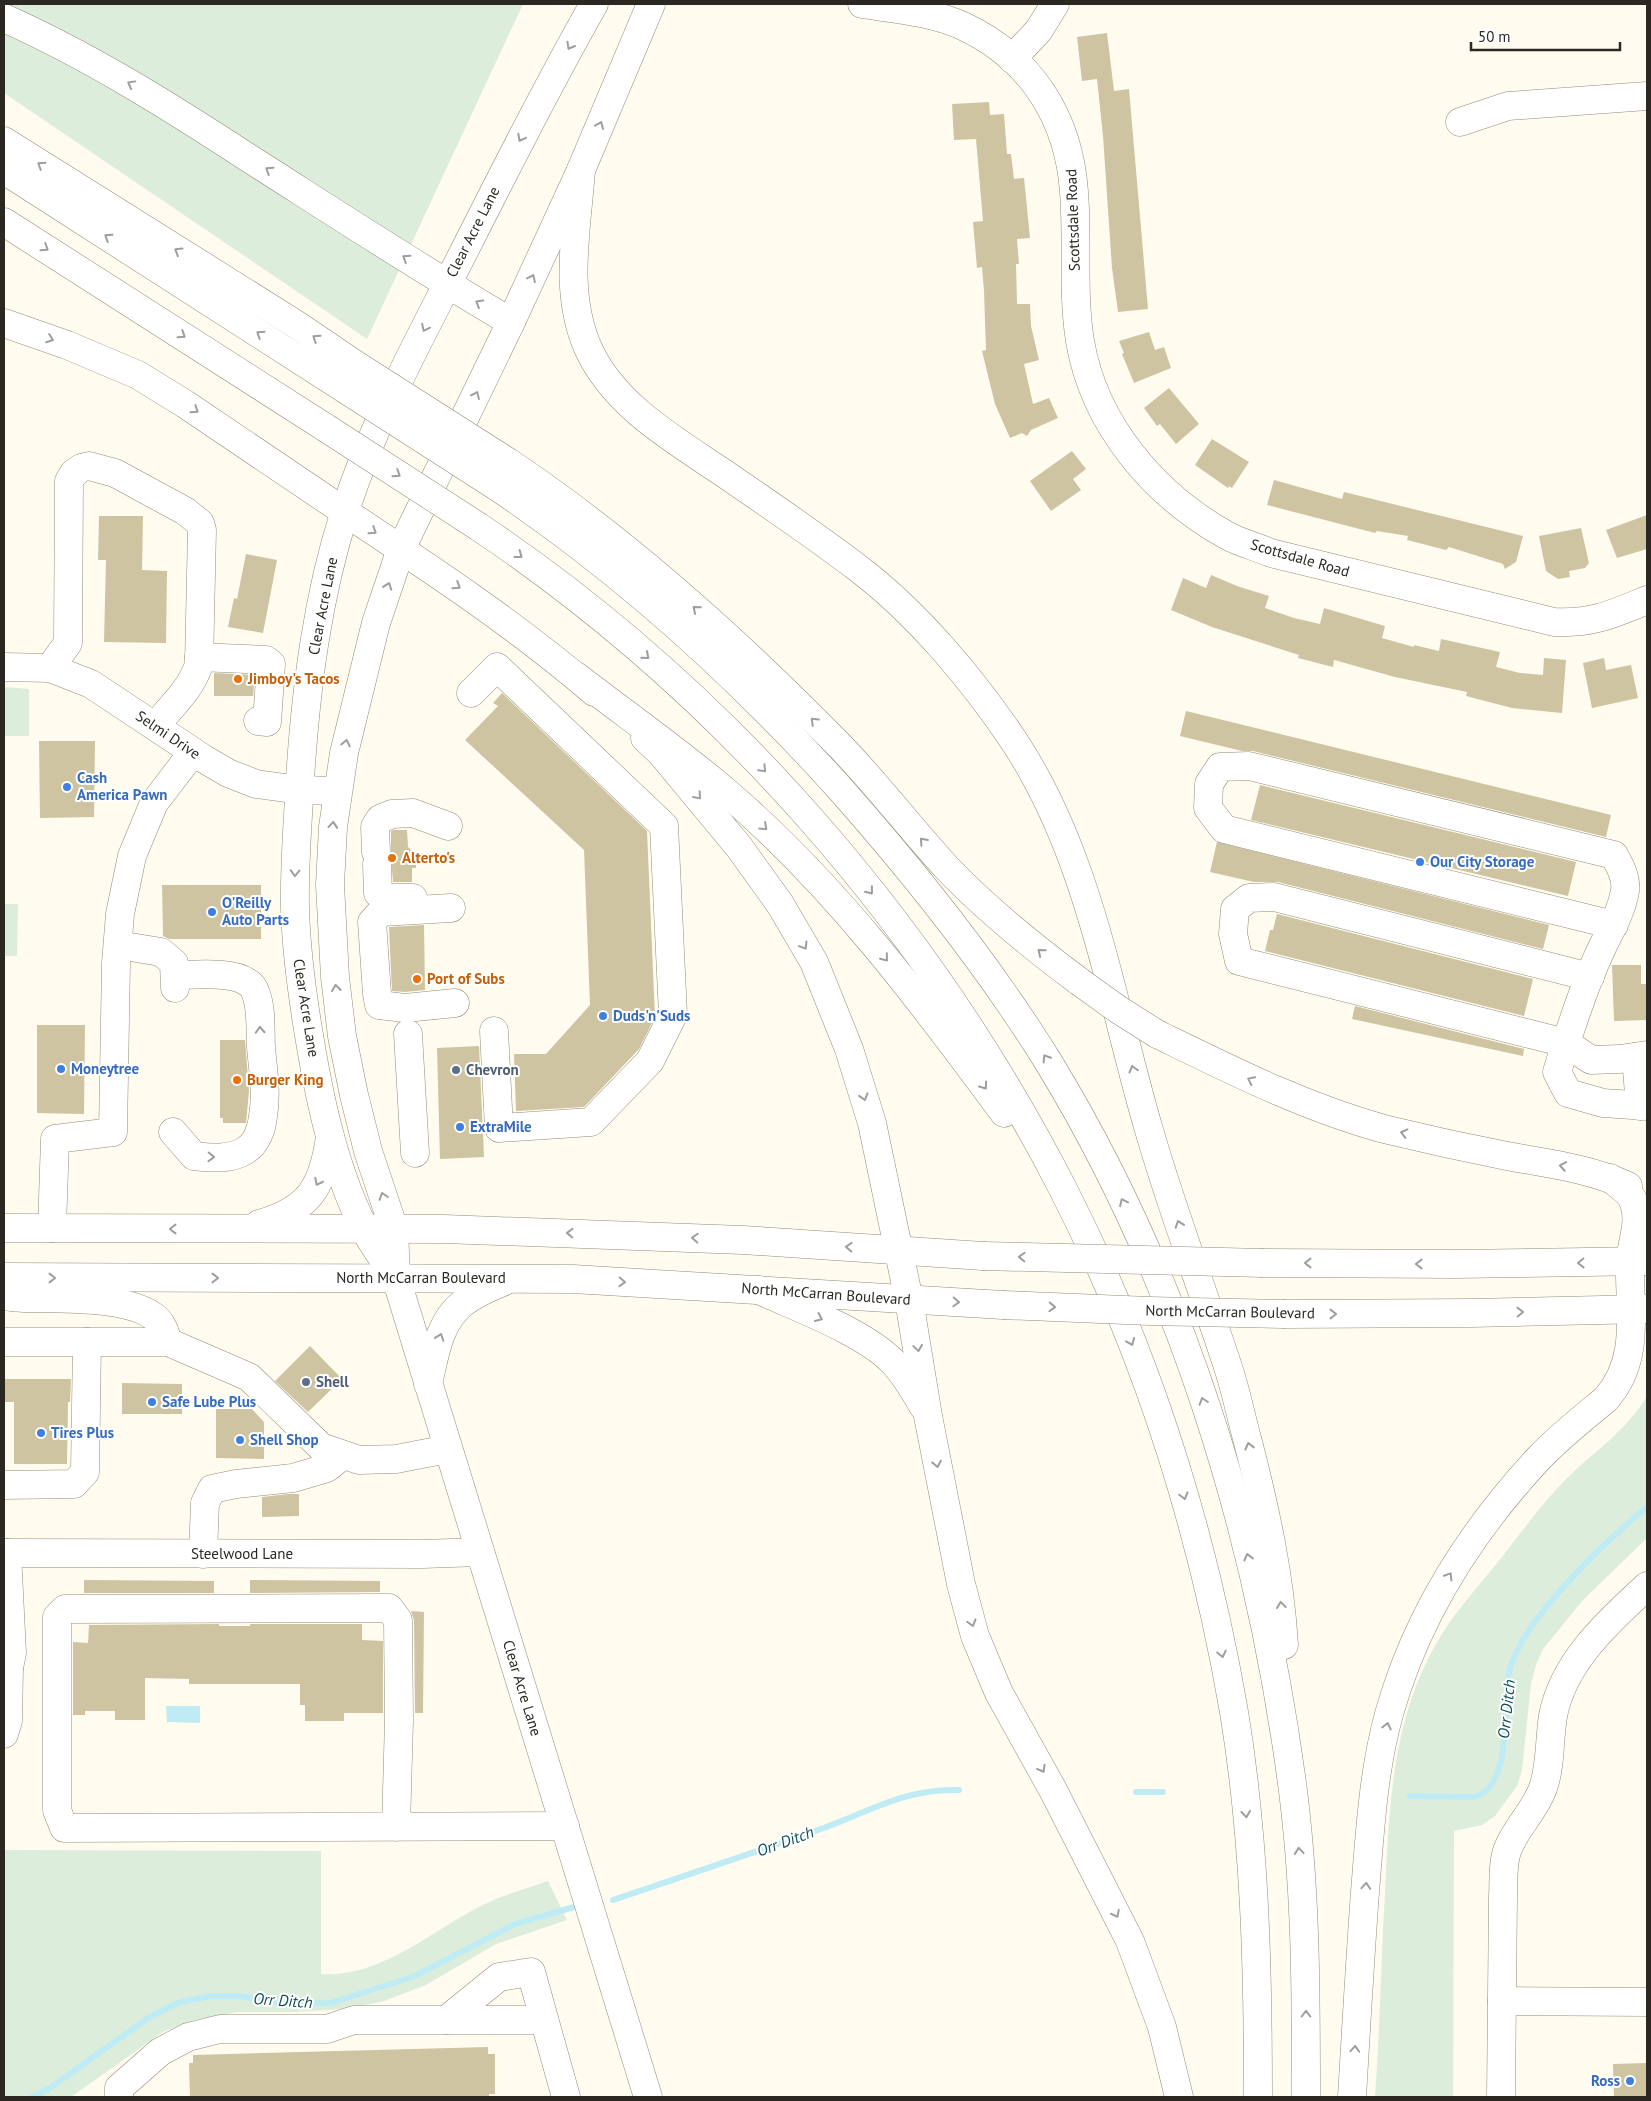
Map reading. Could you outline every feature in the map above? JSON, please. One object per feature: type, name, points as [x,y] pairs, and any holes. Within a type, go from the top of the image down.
[{"type":"main road","name":"Clear Acre Lane","points":[[396,1278],[365,1229],[347,1189],[330,1136],[311,1044],[297,945],[295,906],[303,738],[319,614],[330,564],[345,512],[377,425],[544,94],[594,4]]},
{"type":"main road","name":"Clear Acre Lane","points":[[643,2096],[565,1826],[396,1278],[394,1229],[368,1151],[356,1105],[338,1007],[331,934],[330,885],[337,791],[346,744],[376,623],[401,549],[511,322],[581,170],[651,4]]},
{"type":"main road","name":"Scottsdale Road","points":[[862,4],[940,18],[963,26],[992,42],[1012,59],[1050,103],[1064,133],[1071,162],[1074,193],[1076,308],[1088,373],[1102,406],[1121,441],[1144,470],[1170,497],[1198,518],[1230,537],[1271,553],[1554,622],[1576,623],[1600,618],[1647,600]]},
{"type":"main road","points":[[1012,59],[1038,30],[1055,4]]},
{"type":"main road","points":[[4,18],[32,30],[154,97],[447,284],[511,322]]},
{"type":"main road","points":[[1460,122],[1508,106],[1647,96]]},
{"type":"main road","points":[[4,141],[297,325],[350,377],[586,551],[712,658],[793,737],[918,878],[984,965],[1051,1067],[1108,1169],[1155,1272],[1200,1390],[1233,1498],[1264,1622],[1279,1694],[1291,1776]]},
{"type":"main road","points":[[4,170],[350,377],[508,462],[616,542],[708,619],[840,746],[954,874],[998,917],[1080,982],[1157,1034],[1257,1083],[1317,1107],[1459,1147],[1589,1171],[1610,1178],[1647,1195]]},
{"type":"main road","points":[[581,170],[572,258],[573,285],[576,310],[588,347],[605,377],[629,405],[864,573],[923,628],[960,668],[1016,745],[1062,833],[1082,885],[1098,931],[1147,1125],[1230,1372],[1260,1490],[1279,1588],[1291,1776],[1302,1885],[1306,1996],[1306,2097]]},
{"type":"main road","points":[[4,222],[479,527],[518,554],[604,620],[680,685],[786,792],[864,883],[909,942],[998,1073],[1063,1189],[1113,1297],[1156,1409],[1183,1492],[1212,1604],[1232,1705],[1242,1774],[1254,1892],[1258,2097]]},
{"type":"main road","points":[[4,323],[66,345],[138,375],[185,404],[474,598],[725,791],[769,831],[854,919],[945,1033],[1019,1135],[1113,1297]]},
{"type":"main road","points":[[50,668],[68,643],[69,481],[74,473],[81,468],[89,466],[115,473],[185,511],[200,523],[202,530],[199,657],[196,674],[155,726]]},
{"type":"main road","points":[[199,657],[266,660],[271,664],[267,722],[258,721]]},
{"type":"main road","name":"Selmi Drive","points":[[4,667],[50,668],[91,684],[228,773],[256,784],[300,790],[337,791]]},
{"type":"main road","points":[[471,693],[497,667],[664,826],[672,1015],[650,1061],[591,1122],[499,1128],[494,1031]]},
{"type":"main road","points":[[576,676],[660,753],[706,806],[739,846],[780,904],[814,962],[849,1049],[872,1123],[897,1250],[909,1300],[928,1416],[961,1584],[976,1636],[1000,1693],[1053,1790],[1130,1941],[1162,2027],[1179,2097]]},
{"type":"main road","points":[[52,1228],[55,1140],[113,1132],[120,914],[132,856],[154,803],[194,752]]},
{"type":"main road","points":[[1590,978],[1274,897],[1249,898],[1235,909],[1233,934],[1239,961],[1566,1043],[1591,1060],[1641,1056],[1644,1106],[1603,1102],[1568,1093],[1558,1072],[1566,1043],[1590,978],[1614,925],[1625,890],[1623,872],[1614,855],[1249,766],[1220,767],[1209,784],[1208,808],[1224,829],[1614,925]]},
{"type":"main road","points":[[448,826],[413,813],[392,814],[380,819],[375,827],[378,893],[386,898],[450,901],[381,912],[372,922],[379,1005],[405,1008],[455,1003]]},
{"type":"main road","points":[[118,944],[161,952],[174,963],[175,982],[224,975],[238,978],[252,986],[256,994],[264,1096],[264,1115],[259,1133],[247,1149],[231,1155],[214,1158],[194,1156],[172,1132]]},
{"type":"main road","points":[[408,1034],[415,1153]]},
{"type":"main road","points":[[240,1229],[268,1221],[291,1211],[310,1196],[326,1164],[330,1136]]},
{"type":"main road","points":[[1352,2097],[1370,1824],[1380,1753],[1389,1714],[1405,1666],[1435,1599],[1449,1576],[1489,1518],[1540,1458],[1606,1399],[1617,1385],[1626,1368],[1639,1309],[1639,1261],[1635,1204],[1624,1190],[1610,1178]]},
{"type":"main road","points":[[4,1228],[394,1229],[588,1233],[983,1256],[1263,1263],[1456,1264],[1639,1261]]},
{"type":"main road","name":"North McCarran Boulevard","points":[[4,1277],[573,1279],[1003,1305],[1285,1314],[1423,1314],[1639,1309]]},
{"type":"main road","points":[[428,1384],[439,1335],[449,1317],[463,1303],[476,1294],[511,1278]]},
{"type":"main road","points":[[759,1290],[869,1343],[892,1362],[913,1387],[928,1416]]},
{"type":"main road","points":[[4,1293],[24,1298],[101,1301],[126,1304],[153,1316],[164,1328],[168,1342]]},
{"type":"main road","points":[[4,1342],[168,1342],[249,1377],[321,1447],[359,1460],[396,1459],[448,1449]]},
{"type":"main road","points":[[4,1485],[74,1484],[86,1472],[87,1342]]},
{"type":"main road","points":[[203,1554],[205,1503],[212,1489],[236,1484],[293,1478],[326,1468],[343,1455]]},
{"type":"main road","name":"Steelwood Lane","points":[[5,1553],[422,1554],[480,1552]]},
{"type":"main road","points":[[4,1734],[8,1721],[6,1669],[12,1654],[5,1553]]},
{"type":"main road","points":[[1501,2097],[1504,1866],[1507,1850],[1543,1789],[1548,1771],[1553,1716],[1558,1695],[1566,1676],[1578,1658],[1618,1613],[1647,1586]]},
{"type":"main road","points":[[396,1827],[398,1620],[389,1608],[65,1609],[57,1617],[57,1810],[64,1828],[396,1827],[565,1826]]},
{"type":"main road","points":[[446,2020],[499,1978],[531,1972],[544,2020],[558,2095]]},
{"type":"main road","points":[[1502,2001],[1647,2002]]},
{"type":"main road","points":[[113,2094],[160,2052],[188,2036],[220,2029],[327,2029],[354,2020],[544,2020]]},
{"type":"green space","points":[[4,4],[523,4],[367,339],[4,93]]},
{"type":"green space","points":[[4,687],[29,689],[29,736],[4,736]]},
{"type":"green space","points":[[4,904],[18,904],[17,956],[4,956]]},
{"type":"green space","points":[[1647,1396],[1647,1538],[1583,1600],[1543,1649],[1531,1684],[1522,1770],[1517,1786],[1495,1816],[1482,1825],[1454,1831],[1453,2097],[1375,2097],[1389,1819],[1399,1748],[1407,1714],[1418,1681],[1434,1648],[1454,1616],[1533,1516],[1567,1478],[1620,1430]]},
{"type":"green space","points":[[4,1850],[321,1851],[321,1974],[344,1973],[366,1968],[387,1960],[487,1903],[548,1881],[567,1920],[496,1944],[426,1985],[384,2001],[345,2009],[295,2012],[238,2012],[194,2020],[164,2031],[71,2097],[4,2097]]},
{"type":"water","points":[[166,1706],[200,1706],[200,1723],[167,1722]]},
{"type":"building","points":[[1107,33],[1114,91],[1129,89],[1148,309],[1118,312],[1112,268],[1097,79],[1082,81],[1077,37]]},
{"type":"building","points":[[989,102],[990,115],[1004,114],[1007,154],[1011,154],[1014,179],[1024,178],[1030,238],[1017,239],[1019,264],[1016,264],[1017,304],[1030,304],[1031,326],[1039,360],[1024,364],[1033,404],[1049,398],[1058,418],[1031,430],[1027,436],[1022,433],[1010,438],[995,404],[982,351],[986,350],[984,291],[982,267],[977,268],[973,222],[983,221],[976,139],[954,140],[952,104]]},
{"type":"building","points":[[1149,332],[1155,350],[1164,347],[1171,368],[1134,383],[1122,354],[1124,353],[1119,341]]},
{"type":"building","points":[[1169,388],[1199,424],[1176,444],[1160,424],[1157,426],[1144,408]]},
{"type":"building","points":[[1212,439],[1249,462],[1232,488],[1229,486],[1228,488],[1195,465]]},
{"type":"building","points":[[1072,451],[1086,469],[1073,479],[1081,490],[1051,511],[1030,481]]},
{"type":"building","points":[[1274,480],[1342,499],[1344,492],[1523,536],[1516,562],[1505,569],[1503,564],[1449,547],[1446,550],[1407,540],[1408,536],[1377,531],[1375,533],[1267,505]]},
{"type":"building","points":[[1647,515],[1647,549],[1617,558],[1606,530]]},
{"type":"building","points":[[99,516],[143,516],[142,570],[167,571],[166,643],[104,642],[106,560],[98,560]]},
{"type":"building","points":[[1581,528],[1589,563],[1585,568],[1569,571],[1570,577],[1558,579],[1546,571],[1539,536]]},
{"type":"building","points":[[246,554],[277,560],[263,633],[228,627],[234,598],[237,599]]},
{"type":"building","points":[[1211,575],[1269,596],[1265,608],[1294,618],[1320,624],[1324,608],[1385,626],[1382,638],[1414,647],[1414,645],[1439,651],[1441,639],[1500,652],[1496,667],[1520,673],[1543,675],[1544,658],[1566,660],[1562,713],[1512,708],[1466,696],[1467,692],[1395,677],[1334,660],[1333,667],[1298,658],[1299,655],[1212,627],[1171,610],[1183,578],[1206,588]]},
{"type":"building","points":[[1604,658],[1606,670],[1631,665],[1638,698],[1592,708],[1583,663]]},
{"type":"building","points":[[214,673],[255,675],[253,696],[214,696]]},
{"type":"building","points":[[502,693],[647,831],[655,1017],[639,1049],[584,1107],[516,1111],[514,1054],[546,1054],[590,1005],[584,850],[465,740],[498,706],[493,703]]},
{"type":"building","points":[[1186,711],[1611,815],[1606,837],[1253,751],[1242,751],[1180,736]]},
{"type":"building","name":"Cash America Pawn","points":[[39,741],[95,741],[94,817],[40,818]]},
{"type":"building","points":[[1260,785],[1576,862],[1568,896],[1251,820]]},
{"type":"building","name":"Alterto's","points":[[407,830],[408,847],[416,854],[416,868],[412,868],[412,882],[393,882],[391,831]]},
{"type":"building","points":[[1217,842],[1549,925],[1543,949],[1278,882],[1254,882],[1210,872]]},
{"type":"building","name":"O'Reilly Auto Parts","points":[[162,885],[261,885],[261,939],[169,939],[163,936]]},
{"type":"building","points":[[1277,914],[1533,979],[1524,1016],[1265,951],[1270,930],[1273,930]]},
{"type":"building","points":[[424,925],[425,990],[392,991],[389,927]]},
{"type":"building","points":[[1612,965],[1641,965],[1641,984],[1647,984],[1647,1020],[1614,1021]]},
{"type":"building","points":[[1355,1006],[1524,1049],[1523,1056],[1352,1019]]},
{"type":"building","name":"Moneytree","points":[[37,1025],[85,1025],[84,1114],[37,1113]]},
{"type":"building","name":"Burger King","points":[[220,1040],[245,1040],[249,1091],[246,1123],[223,1123],[223,1118],[220,1118]]},
{"type":"building","points":[[479,1046],[484,1157],[440,1159],[437,1048]]},
{"type":"building","name":"Shell","points":[[310,1346],[342,1379],[308,1412],[275,1381]]},
{"type":"building","name":"Tires Plus","points":[[4,1379],[71,1379],[70,1402],[68,1402],[67,1464],[14,1464],[14,1402],[4,1402]]},
{"type":"building","name":"Safe Lube Plus","points":[[122,1383],[182,1384],[182,1414],[122,1414]]},
{"type":"building","name":"Shell Shop","points":[[216,1409],[252,1409],[264,1422],[264,1459],[216,1458]]},
{"type":"building","points":[[299,1494],[299,1516],[262,1517],[262,1497]]},
{"type":"building","points":[[84,1580],[214,1581],[214,1593],[84,1593]]},
{"type":"building","points":[[250,1580],[380,1581],[380,1592],[250,1593]]},
{"type":"building","points":[[411,1611],[424,1612],[423,1713],[415,1713],[414,1620]]},
{"type":"building","points":[[219,1624],[219,1626],[250,1626],[250,1624],[362,1624],[362,1640],[383,1641],[383,1713],[344,1713],[344,1721],[305,1721],[305,1705],[300,1705],[300,1684],[189,1684],[189,1679],[145,1678],[145,1720],[115,1720],[115,1711],[85,1711],[85,1715],[73,1715],[73,1642],[88,1643],[89,1625]]},
{"type":"building","points":[[488,2047],[488,2054],[495,2054],[495,2094],[489,2094],[489,2097],[190,2097],[189,2063],[193,2063],[193,2055]]},
{"type":"building","name":"Ross","points":[[1647,2063],[1647,2097],[1614,2097],[1613,2064]]},
{"type":"waterway","name":"Orr Ditch","points":[[1410,1796],[1475,1797],[1488,1789],[1496,1776],[1501,1759],[1510,1668],[1519,1648],[1532,1626],[1569,1581],[1610,1539],[1647,1507]]},
{"type":"waterway","name":"Orr Ditch","points":[[613,1900],[818,1830],[903,1797],[939,1790],[959,1790]]},
{"type":"waterway","name":"Orr Ditch","points":[[1136,1792],[1163,1792]]},
{"type":"waterway","name":"Orr Ditch","points":[[32,2097],[50,2088],[148,2018],[180,2002],[211,1996],[239,1996],[290,2004],[331,2003],[415,1976],[515,1924],[574,1907]]},
{"type":"place","name":"Jimboy's Tacos","points":[[238,679]]},
{"type":"place","name":"Cash America Pawn","points":[[67,787]]},
{"type":"place","name":"Alterto's","points":[[392,858]]},
{"type":"place","name":"Our City Storage","points":[[1420,862]]},
{"type":"place","name":"O'Reilly Auto Parts","points":[[212,912]]},
{"type":"place","name":"Port of Subs","points":[[417,979]]},
{"type":"place","name":"Duds'n'Suds","points":[[603,1016]]},
{"type":"place","name":"Moneytree","points":[[61,1069]]},
{"type":"place","name":"Chevron","points":[[456,1070]]},
{"type":"place","name":"Burger King","points":[[237,1080]]},
{"type":"place","name":"ExtraMile","points":[[460,1127]]},
{"type":"place","name":"Shell","points":[[306,1382]]},
{"type":"place","name":"Safe Lube Plus","points":[[152,1402]]},
{"type":"place","name":"Tires Plus","points":[[41,1433]]},
{"type":"place","name":"Shell Shop","points":[[240,1440]]},
{"type":"place","name":"Ross","points":[[1630,2081]]}]
